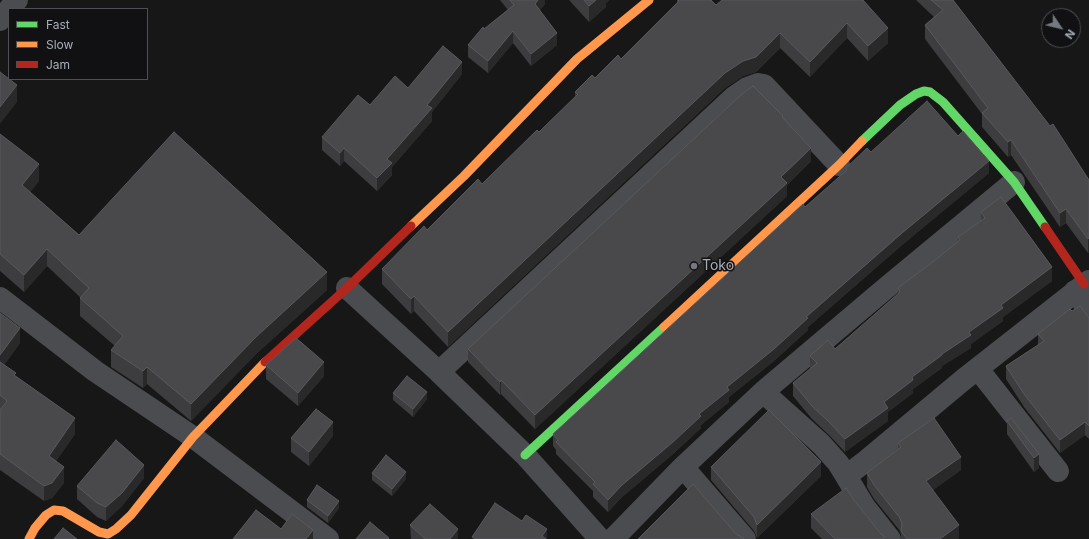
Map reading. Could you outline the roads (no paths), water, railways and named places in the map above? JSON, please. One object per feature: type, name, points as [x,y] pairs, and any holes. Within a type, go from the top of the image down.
[{"type":"street","points":[[10,8],[16,0]]},
{"type":"street","points":[[29,539],[35,528],[46,515],[54,510],[63,511],[99,532],[108,534],[116,529],[131,515],[193,437],[264,363],[347,288],[464,176],[577,59],[649,0]]},
{"type":"street","points":[[0,20],[8,10]]},
{"type":"street","points":[[439,372],[734,97],[748,88],[758,84],[764,85],[839,165]]},
{"type":"street","points":[[525,455],[839,165],[872,130],[900,105],[916,94],[924,91],[930,92],[943,102],[1014,182],[1083,286],[1089,311]]},
{"type":"street","points":[[613,539],[683,467],[763,392],[1014,182]]},
{"type":"street","points":[[846,476],[1083,286]]},
{"type":"street","points":[[347,288],[439,372],[525,455],[600,539]]},
{"type":"street","points":[[0,298],[95,371],[193,437],[328,539]]},
{"type":"street","points":[[978,369],[1058,471]]},
{"type":"street","points":[[763,392],[821,444],[838,463],[864,506],[890,539]]},
{"type":"street","points":[[683,467],[745,539]]},
{"type":"place","name":"Toko","points":[[694,266]]}]
